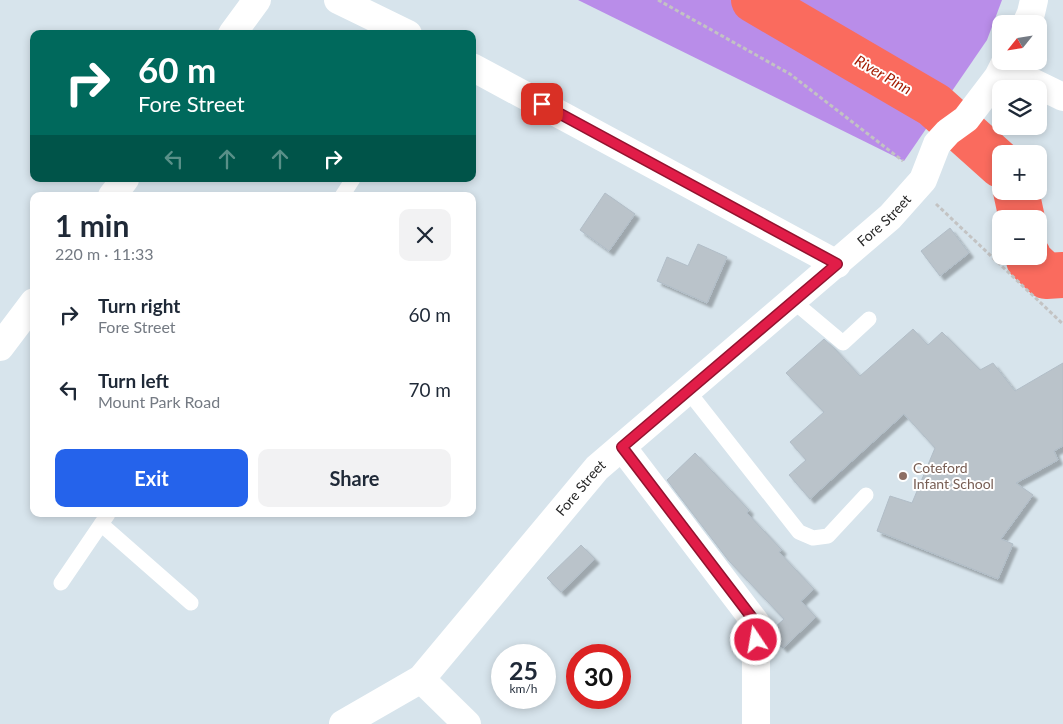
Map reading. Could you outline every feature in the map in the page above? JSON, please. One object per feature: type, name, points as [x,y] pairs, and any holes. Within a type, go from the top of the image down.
[{"type":"street","points":[[235,30],[257,0]]},
{"type":"street","points":[[338,0],[400,30]]},
{"type":"street","points":[[1030,15],[1034,0]]},
{"type":"street","points":[[476,69],[837,264]]},
{"type":"street","name":"Fore Street","points":[[343,724],[420,679],[597,468],[890,217],[922,180],[937,144],[960,130],[1000,70]]},
{"type":"street","points":[[1015,70],[1063,97]]},
{"type":"street","points":[[115,192],[123,182]]},
{"type":"street","points":[[0,347],[30,307]]},
{"type":"street","points":[[622,447],[756,623],[756,724]]},
{"type":"street","points":[[420,679],[467,724]]},
{"type":"lane","points":[[793,301],[843,343],[869,319]]},
{"type":"lane","points":[[688,391],[799,532],[813,538],[828,536],[866,495]]},
{"type":"lane","points":[[61,583],[104,519],[192,602]]},
{"type":"path","points":[[658,0],[790,74],[904,162],[922,180],[930,198],[1063,324]]},
{"type":"shaded area","points":[[578,0],[1002,0],[996,15],[992,15],[992,27],[987,40],[904,161]]},
{"type":"building","points":[[605,193],[635,214],[609,251],[580,230]]},
{"type":"building","points":[[950,228],[969,253],[940,276],[921,251]]},
{"type":"building","points":[[698,244],[727,257],[707,303],[657,281],[667,257],[688,266]]},
{"type":"building","points":[[913,329],[928,345],[942,332],[980,370],[993,363],[1015,391],[1063,363],[1063,446],[1054,451],[1058,460],[1016,483],[1033,495],[1001,539],[1013,544],[998,579],[877,531],[890,496],[912,503],[935,448],[904,414],[810,499],[789,475],[806,460],[790,442],[824,412],[786,373],[824,339],[860,376]]},
{"type":"building","points":[[695,453],[749,510],[747,513],[782,550],[779,552],[814,589],[801,601],[816,617],[783,648],[772,636],[772,630],[784,619],[729,561],[667,480]]},
{"type":"building","points":[[581,545],[595,559],[561,592],[547,578]]},
{"type":"waterway","name":"River Pinn","points":[[754,0],[934,105],[992,157]]},
{"type":"waterway","name":"River Pinn","points":[[1018,200],[1020,210]]},
{"type":"waterway","name":"River Pinn","points":[[1034,265],[1046,276],[1063,275]]},
{"type":"place","name":"Coteford Infant School","points":[[903,476]]},
{"type":"route","points":[[542,104],[837,264],[622,447],[756,623],[756,640]]}]
